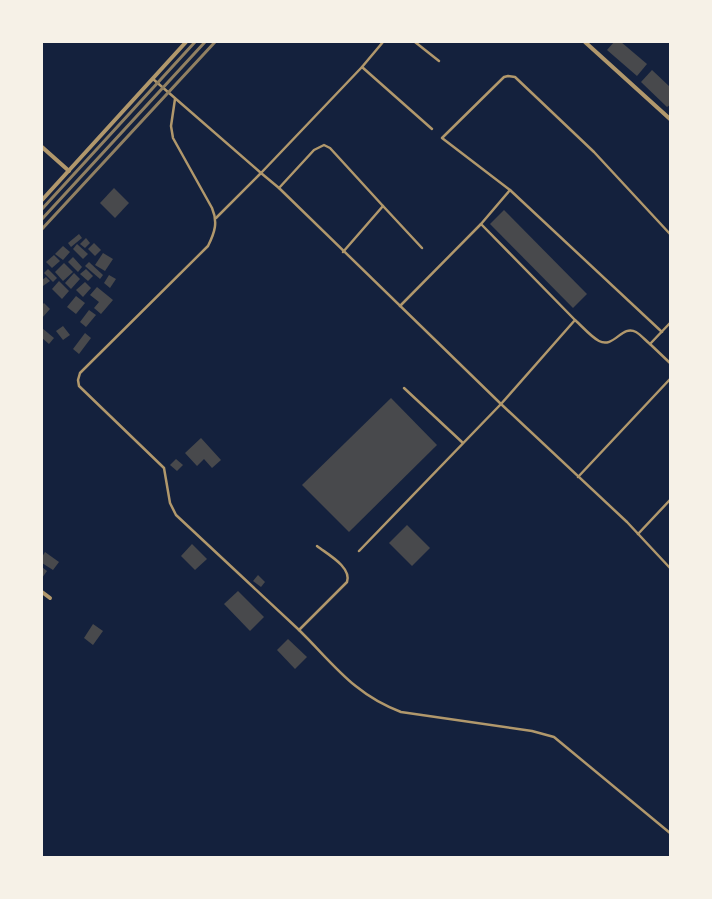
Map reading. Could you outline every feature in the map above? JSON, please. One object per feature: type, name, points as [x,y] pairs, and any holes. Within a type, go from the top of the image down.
[{"type":"street","points":[[42,200],[186,42]]},
{"type":"street","points":[[585,42],[670,119]]},
{"type":"street","points":[[42,147],[69,171]]},
{"type":"street","points":[[42,592],[50,598]]},
{"type":"lane","points":[[216,218],[362,67],[383,42]]},
{"type":"lane","points":[[415,42],[439,61]]},
{"type":"lane","points":[[362,67],[432,129]]},
{"type":"lane","points":[[662,332],[510,190],[442,138],[504,77],[511,76],[594,152],[670,234]]},
{"type":"lane","points":[[152,79],[279,188],[500,404],[638,534],[670,568]]},
{"type":"lane","points":[[175,99],[171,126],[173,138],[216,218],[214,233],[208,246],[87,366],[78,380],[79,386],[164,468],[170,503],[176,515],[299,630],[356,688],[382,705],[401,712],[532,731],[554,737],[670,833]]},
{"type":"lane","points":[[279,188],[314,150],[324,145],[330,148],[422,248]]},
{"type":"lane","points":[[400,306],[481,224],[510,190]]},
{"type":"lane","points":[[343,252],[383,206]]},
{"type":"lane","points":[[481,224],[575,320],[599,341],[609,343],[624,332],[629,330],[635,331],[670,363]]},
{"type":"lane","points":[[359,551],[500,404],[575,320]]},
{"type":"lane","points":[[650,344],[670,323]]},
{"type":"lane","points":[[578,476],[670,379]]},
{"type":"lane","points":[[404,388],[463,443]]},
{"type":"lane","points":[[638,534],[670,501]]},
{"type":"lane","points":[[299,630],[347,582],[349,577],[349,573],[344,568],[317,546]]},
{"type":"building","points":[[614,42],[621,42],[647,64],[637,76],[607,50]]},
{"type":"building","points":[[652,70],[670,87],[670,105],[667,107],[641,82]]},
{"type":"building","points":[[114,188],[129,203],[115,218],[100,203]]},
{"type":"building","points":[[504,210],[587,294],[573,308],[490,224]]},
{"type":"building","points":[[79,234],[82,238],[71,247],[68,243]]},
{"type":"building","points":[[86,238],[90,243],[85,248],[80,244]]},
{"type":"building","points":[[94,243],[101,250],[95,256],[88,249]]},
{"type":"building","points":[[77,244],[88,254],[83,259],[73,249]]},
{"type":"building","points":[[63,246],[70,252],[63,260],[55,254]]},
{"type":"building","points":[[103,253],[113,259],[105,271],[95,265]]},
{"type":"building","points":[[54,255],[60,261],[52,268],[46,262]]},
{"type":"building","points":[[73,257],[82,267],[78,272],[68,262]]},
{"type":"building","points":[[89,262],[103,275],[100,279],[85,266]]},
{"type":"building","points":[[64,263],[73,272],[63,281],[55,272]]},
{"type":"building","points":[[48,269],[57,278],[53,282],[44,273]]},
{"type":"building","points":[[86,269],[93,276],[88,281],[80,274]]},
{"type":"building","points":[[74,273],[80,279],[71,289],[65,283]]},
{"type":"building","points":[[109,275],[116,279],[110,288],[104,283]]},
{"type":"building","points":[[46,277],[50,281],[43,286],[42,280]]},
{"type":"building","points":[[59,281],[69,291],[62,299],[52,289]]},
{"type":"building","points":[[85,282],[91,288],[83,297],[76,290]]},
{"type":"building","points":[[97,287],[113,300],[101,314],[94,308],[99,302],[90,295]]},
{"type":"building","points":[[76,296],[85,303],[76,314],[67,307]]},
{"type":"building","points":[[44,303],[50,309],[42,318],[42,305]]},
{"type":"building","points":[[89,310],[96,315],[86,327],[80,322]]},
{"type":"building","points":[[63,326],[70,335],[63,340],[56,331]]},
{"type":"building","points":[[42,328],[54,338],[49,344],[42,338]]},
{"type":"building","points":[[85,333],[91,338],[79,354],[73,349]]},
{"type":"building","points":[[391,398],[437,445],[349,532],[302,485]]},
{"type":"building","points":[[201,438],[221,460],[212,468],[204,459],[197,466],[185,453]]},
{"type":"building","points":[[176,459],[183,465],[177,471],[170,465]]},
{"type":"building","points":[[407,525],[430,548],[412,566],[389,543]]},
{"type":"building","points":[[192,544],[207,559],[195,570],[181,556]]},
{"type":"building","points":[[45,552],[59,562],[53,570],[42,563],[42,557]]},
{"type":"building","points":[[42,567],[47,571],[42,578]]},
{"type":"building","points":[[258,575],[265,582],[261,587],[253,581]]},
{"type":"building","points":[[238,591],[264,617],[250,631],[224,604]]},
{"type":"building","points":[[93,624],[103,631],[93,645],[84,638]]},
{"type":"building","points":[[288,639],[307,657],[295,669],[277,650]]},
{"type":"railway","points":[[42,209],[195,42]]},
{"type":"railway","points":[[42,219],[205,42]]},
{"type":"railway","points":[[42,229],[215,42]]}]
